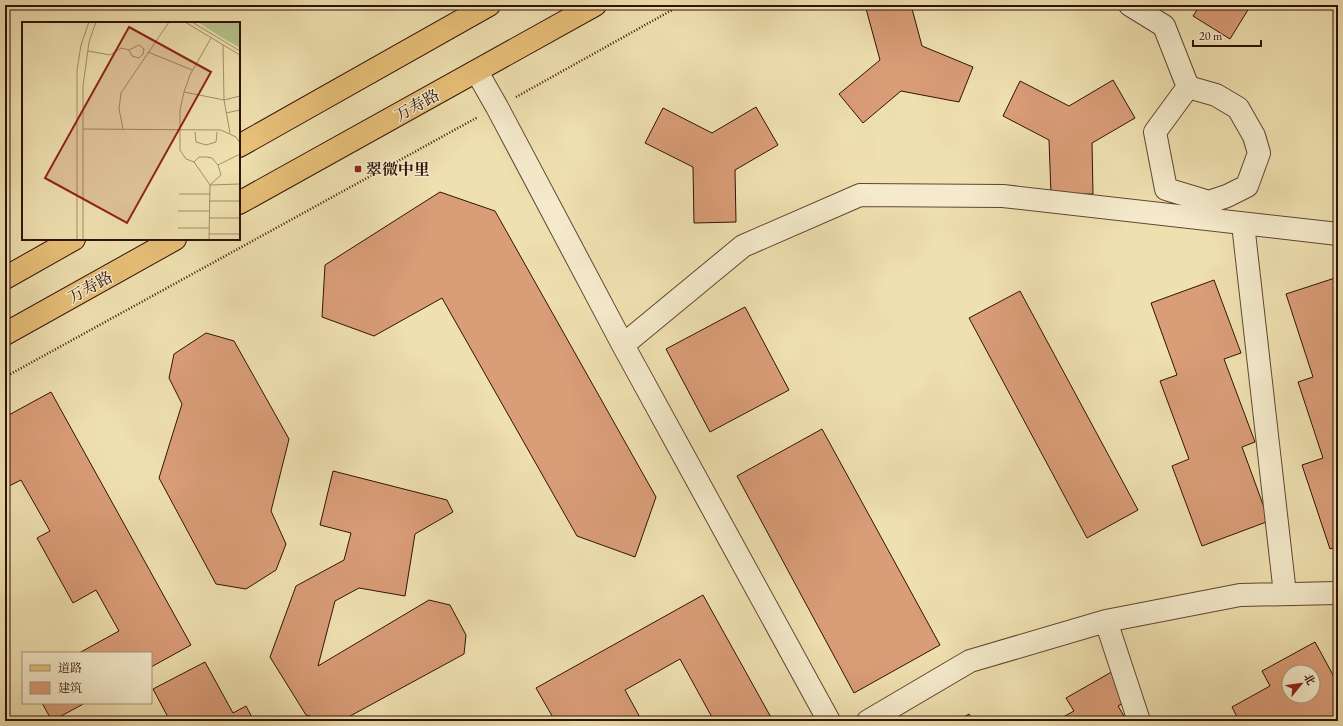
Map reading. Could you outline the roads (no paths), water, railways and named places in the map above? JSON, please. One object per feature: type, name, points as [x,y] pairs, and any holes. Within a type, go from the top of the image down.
[{"type":"main road","points":[[240,145],[488,5]]},
{"type":"main road","name":"万寿路","points":[[240,202],[596,5]]},
{"type":"main road","points":[[5,278],[72,240]]},
{"type":"main road","name":"万寿路","points":[[5,334],[173,240]]},
{"type":"street","points":[[1130,5],[1164,26],[1188,87]]},
{"type":"street","points":[[477,72],[497,107],[622,345],[829,721]]},
{"type":"street","points":[[1188,87],[1216,95],[1238,108],[1254,136],[1259,153],[1247,186],[1228,196],[1209,202],[1166,189],[1156,132],[1188,87]]},
{"type":"street","points":[[622,345],[743,246],[860,195],[1003,196],[1338,234]]},
{"type":"street","points":[[1243,224],[1285,594]]},
{"type":"street","points":[[868,721],[970,662],[1106,621],[1240,595],[1338,593]]},
{"type":"street","points":[[1106,621],[1139,721]]},
{"type":"place","name":"翠微中里","points":[[358,169]]}]
